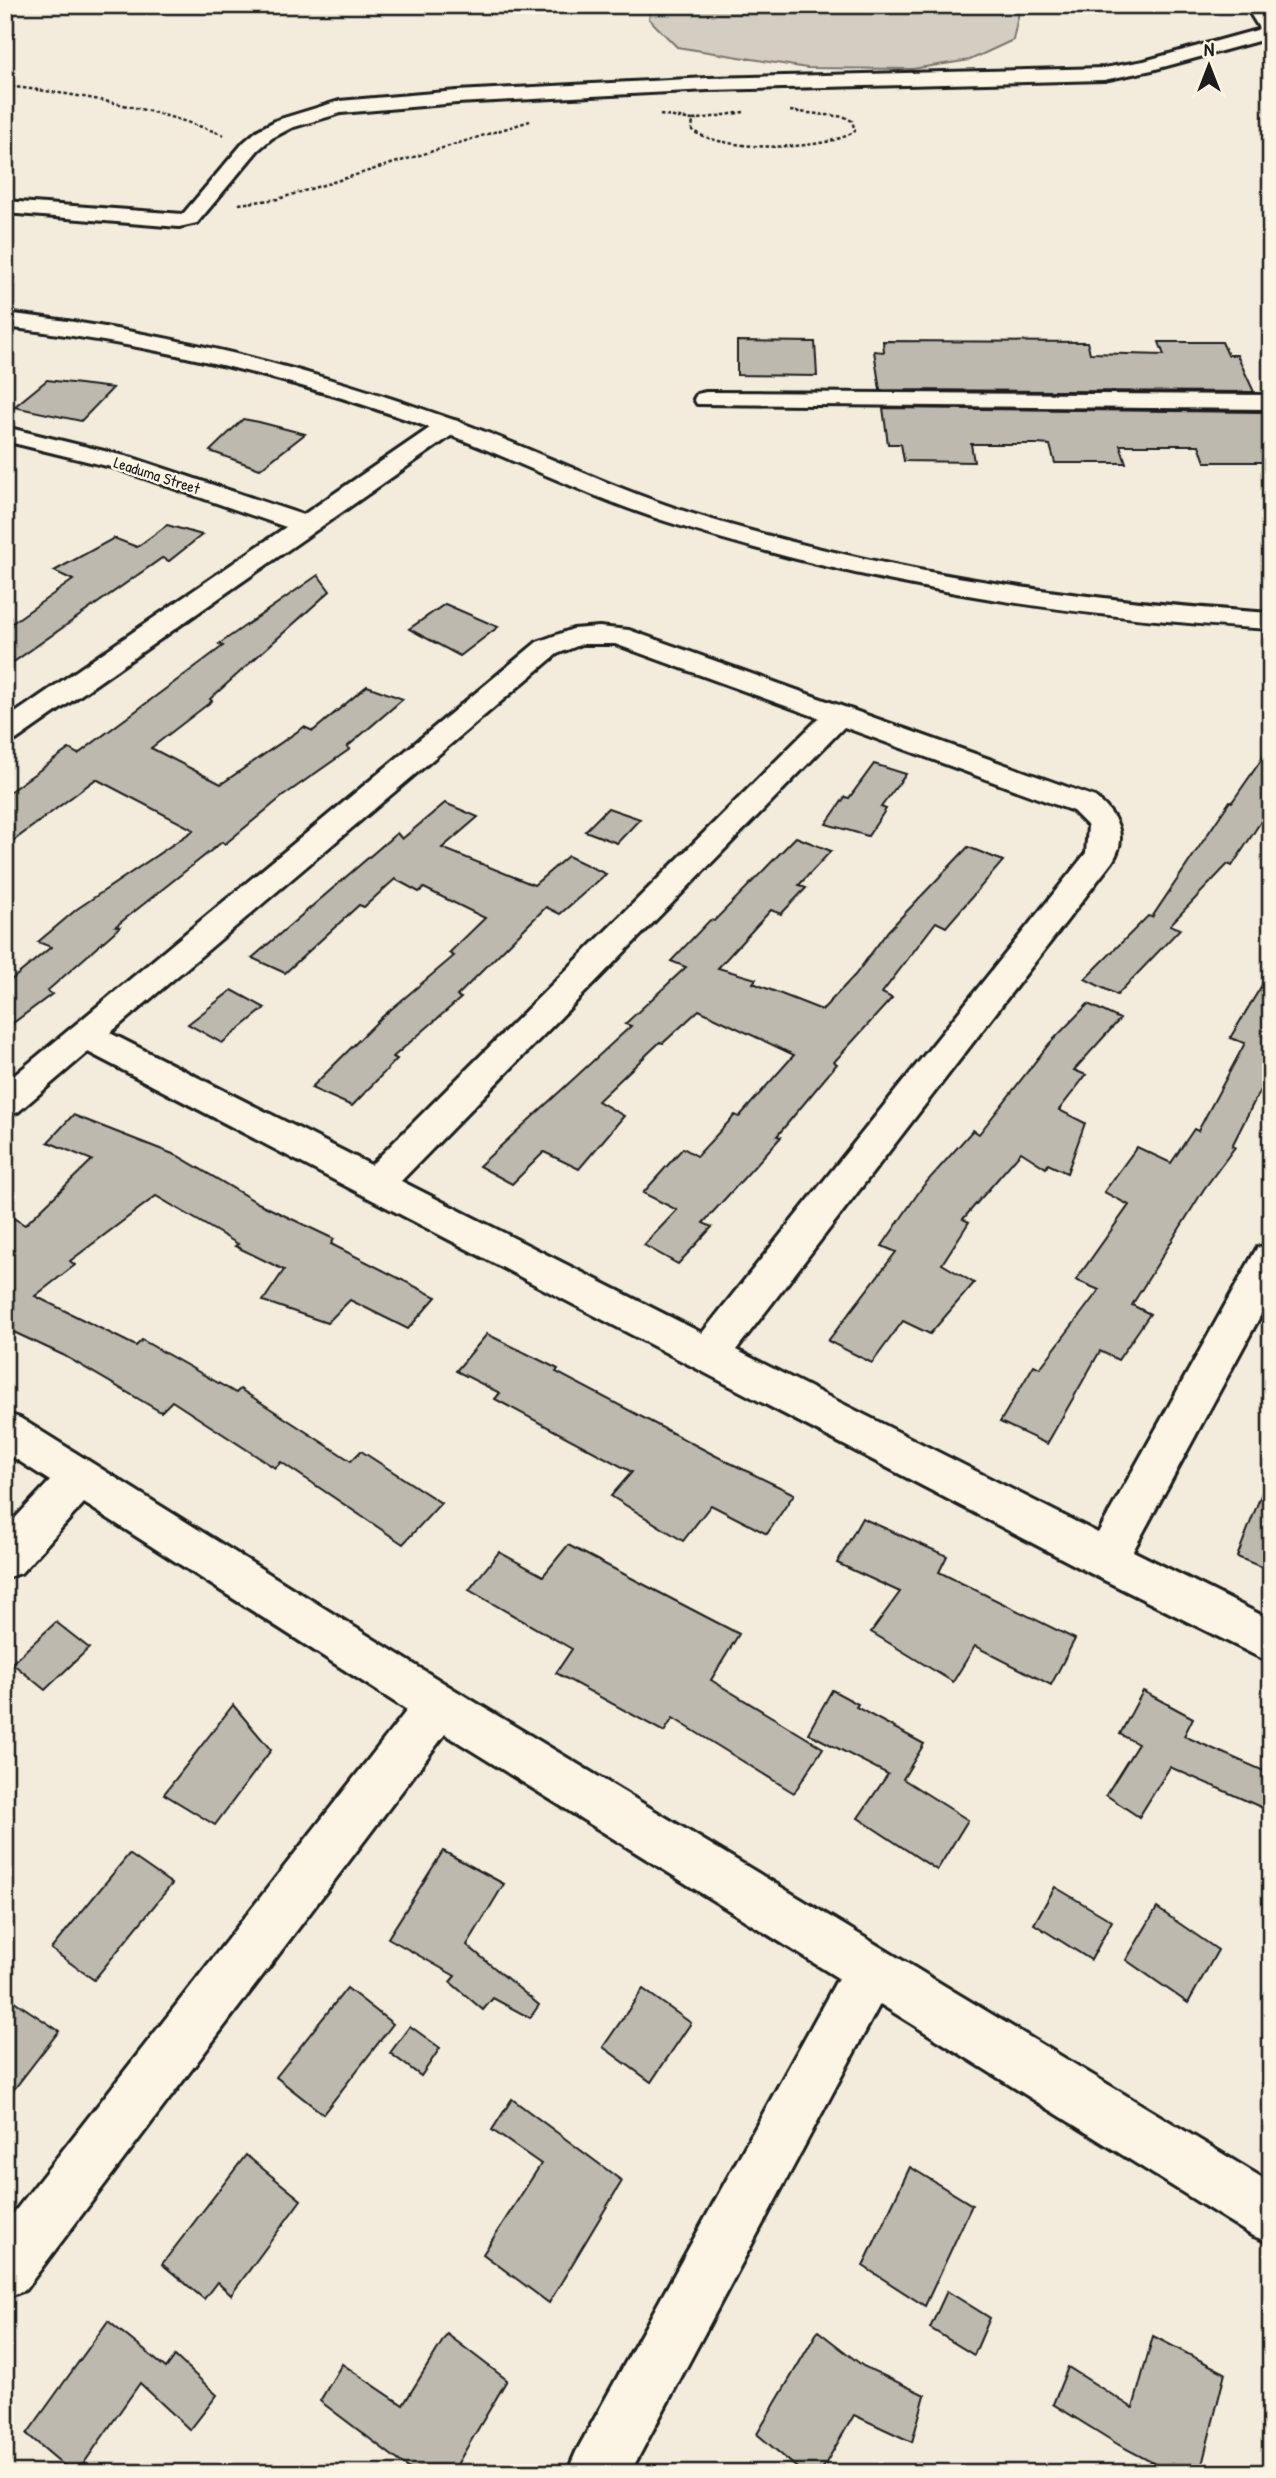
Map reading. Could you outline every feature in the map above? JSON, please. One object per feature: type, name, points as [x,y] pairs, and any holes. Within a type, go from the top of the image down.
[{"type":"street","points":[[5,207],[184,221],[194,217],[250,146],[265,134],[319,112],[365,103],[777,82],[1114,73],[1263,34],[1268,28],[1267,24],[1254,5]]},
{"type":"street","points":[[5,320],[97,331],[244,360],[356,393],[449,426],[673,516],[751,541],[860,569],[1001,596],[1105,610],[1271,621]]},
{"type":"street","points":[[706,399],[1271,402]]},
{"type":"street","points":[[5,734],[449,426]]},
{"type":"street","name":"Leaduma Street","points":[[8,437],[124,464],[307,525]]},
{"type":"street","points":[[5,1103],[547,648],[567,638],[590,633],[619,636],[1084,804],[1102,818],[1107,835],[1101,855],[709,1354]]},
{"type":"street","points":[[375,1184],[838,716]]},
{"type":"street","points":[[86,1036],[1271,1643]]},
{"type":"street","points":[[1107,1559],[1271,1259]]},
{"type":"street","points":[[5,1430],[439,1705],[1271,2215]]},
{"type":"street","points":[[5,1559],[81,1477]]},
{"type":"street","points":[[5,2270],[439,1705]]},
{"type":"street","points":[[597,2473],[871,1970]]},
{"type":"path","points":[[693,120],[695,135],[703,139],[730,143],[820,143],[841,140],[855,131],[852,121],[845,117],[788,111],[777,82]]},
{"type":"path","points":[[5,86],[72,93],[159,113],[250,146]]},
{"type":"path","points":[[654,114],[693,120],[747,112]]},
{"type":"path","points":[[204,206],[278,199],[539,119]]},
{"type":"shaded area","points":[[651,5],[1016,5],[1019,12],[1013,40],[970,60],[912,69],[807,68],[677,47],[649,19]]},
{"type":"building","points":[[737,341],[815,342],[817,376],[737,375]]},
{"type":"building","points":[[883,341],[1087,342],[1090,353],[1164,355],[1159,342],[1222,342],[1228,355],[1237,355],[1254,392],[880,390],[874,351],[884,352]]},
{"type":"building","points":[[47,380],[113,388],[81,421],[14,407]]},
{"type":"building","points":[[883,408],[1263,412],[1271,428],[1271,462],[1205,462],[1199,445],[1120,445],[1126,463],[1055,463],[1050,445],[1037,444],[971,444],[974,462],[904,461],[901,444],[888,444]]},
{"type":"building","points":[[243,419],[305,434],[260,469],[210,451]]},
{"type":"building","points":[[167,525],[202,535],[169,561],[162,558],[5,668],[5,628],[73,580],[54,571],[114,538],[137,547]]},
{"type":"building","points":[[318,575],[330,591],[210,699],[212,701],[151,748],[221,784],[304,727],[313,731],[367,686],[403,699],[347,747],[350,749],[283,796],[225,844],[222,842],[116,926],[120,927],[47,991],[52,994],[5,1029],[5,985],[51,947],[38,942],[77,909],[194,830],[96,779],[5,847],[5,795],[69,749],[78,754],[223,646],[219,644]]},
{"type":"building","points":[[445,604],[498,627],[460,656],[409,629]]},
{"type":"building","points":[[1271,746],[1271,806],[1232,866],[1228,864],[1170,925],[1180,929],[1117,995],[1085,979],[1148,916],[1152,917],[1230,801],[1232,802]]},
{"type":"building","points":[[874,764],[906,774],[881,807],[886,809],[868,836],[826,824],[845,797],[849,798]]},
{"type":"building","points":[[445,803],[478,817],[442,848],[534,885],[568,856],[606,874],[560,914],[546,907],[457,996],[461,998],[393,1057],[397,1059],[352,1106],[311,1088],[382,1017],[454,956],[449,953],[485,918],[424,888],[419,892],[395,879],[364,907],[359,905],[285,973],[252,958],[397,833],[402,839]]},
{"type":"building","points":[[608,808],[640,819],[617,843],[585,831]]},
{"type":"building","points":[[796,837],[831,851],[799,885],[806,888],[781,914],[771,910],[718,968],[756,979],[753,983],[822,1010],[855,975],[888,931],[968,847],[1003,861],[946,927],[936,922],[882,993],[892,998],[834,1062],[837,1064],[777,1136],[781,1137],[703,1223],[712,1227],[678,1264],[644,1245],[677,1210],[643,1193],[683,1148],[697,1156],[735,1115],[739,1117],[794,1055],[699,1010],[663,1043],[660,1042],[598,1101],[624,1116],[579,1169],[544,1152],[512,1184],[479,1166],[631,1026],[625,1024],[686,967],[671,961]]},
{"type":"building","points":[[1271,970],[1271,1068],[1232,1146],[1235,1147],[1204,1189],[1132,1305],[1150,1314],[1118,1360],[1100,1351],[1047,1444],[1000,1422],[1034,1365],[1040,1368],[1099,1290],[1076,1280],[1129,1205],[1104,1192],[1137,1147],[1171,1163],[1194,1129],[1198,1131],[1245,1043],[1230,1038]]},
{"type":"building","points":[[232,990],[265,1008],[222,1043],[188,1024]]},
{"type":"building","points":[[1088,1004],[1120,1019],[1074,1070],[1086,1075],[1059,1110],[1085,1123],[1067,1173],[1048,1164],[1046,1168],[1021,1152],[963,1219],[969,1222],[942,1264],[974,1283],[930,1334],[903,1321],[872,1363],[828,1341],[896,1252],[882,1246],[923,1186],[973,1130],[979,1134],[1049,1044]]},
{"type":"building","points":[[73,1115],[178,1156],[258,1203],[334,1239],[331,1244],[436,1297],[408,1329],[350,1300],[327,1323],[263,1301],[284,1270],[235,1246],[238,1244],[156,1196],[70,1261],[75,1265],[35,1296],[136,1346],[142,1340],[236,1393],[240,1389],[351,1461],[361,1451],[441,1503],[403,1544],[281,1462],[275,1468],[172,1401],[161,1412],[63,1355],[5,1328],[5,1213],[25,1225],[92,1160],[48,1142]]},
{"type":"building","points":[[487,1334],[558,1369],[556,1372],[716,1456],[794,1494],[767,1534],[711,1505],[683,1541],[611,1496],[632,1472],[495,1399],[500,1393],[456,1371]]},
{"type":"building","points":[[1268,1477],[1271,1477],[1271,1571],[1237,1557]]},
{"type":"building","points":[[862,1518],[947,1556],[939,1572],[1075,1639],[1051,1685],[975,1646],[953,1682],[871,1632],[900,1592],[837,1563]]},
{"type":"building","points":[[568,1545],[739,1634],[711,1680],[823,1748],[794,1793],[673,1718],[664,1732],[556,1673],[572,1649],[469,1590],[499,1552],[543,1576]]},
{"type":"building","points":[[56,1622],[89,1648],[45,1690],[12,1663]]},
{"type":"building","points":[[832,1690],[858,1704],[856,1707],[924,1744],[903,1779],[968,1820],[937,1870],[858,1818],[888,1774],[808,1733]]},
{"type":"building","points":[[1143,1691],[1193,1718],[1184,1736],[1271,1774],[1263,1808],[1170,1767],[1139,1817],[1106,1795],[1138,1744],[1120,1734]]},
{"type":"building","points":[[233,1705],[271,1750],[215,1825],[164,1794]]},
{"type":"building","points":[[443,1851],[504,1884],[467,1945],[539,2005],[530,2018],[493,1998],[483,2010],[450,1982],[455,1976],[388,1938]]},
{"type":"building","points":[[129,1854],[172,1884],[94,1980],[51,1949]]},
{"type":"building","points":[[1055,1887],[1112,1921],[1091,1960],[1034,1924]]},
{"type":"building","points":[[1157,1908],[1218,1950],[1188,2003],[1126,1960]]},
{"type":"building","points":[[347,1988],[393,2024],[323,2114],[276,2077]]},
{"type":"building","points":[[643,1989],[691,2023],[651,2082],[603,2047]]},
{"type":"building","points":[[5,1995],[59,2031],[5,2101]]},
{"type":"building","points":[[410,2026],[440,2048],[421,2076],[390,2053]]},
{"type":"building","points":[[512,2099],[622,2181],[549,2303],[483,2254],[541,2164],[492,2130]]},
{"type":"building","points":[[246,2155],[301,2200],[231,2295],[217,2282],[204,2299],[162,2264]]},
{"type":"building","points":[[910,2167],[972,2205],[925,2306],[863,2266]]},
{"type":"building","points":[[947,2291],[990,2318],[974,2355],[930,2328]]},
{"type":"building","points":[[108,2321],[166,2368],[175,2356],[217,2395],[190,2430],[140,2383],[77,2473],[73,2473],[27,2434]]},
{"type":"building","points":[[818,2331],[863,2366],[925,2395],[912,2442],[854,2415],[820,2473],[803,2473],[757,2434]]},
{"type":"building","points":[[447,2334],[507,2380],[452,2473],[415,2473],[320,2401],[342,2364],[403,2405]]},
{"type":"building","points":[[1153,2336],[1225,2373],[1200,2473],[1172,2473],[1119,2445],[1053,2404],[1068,2367],[1133,2408]]}]
